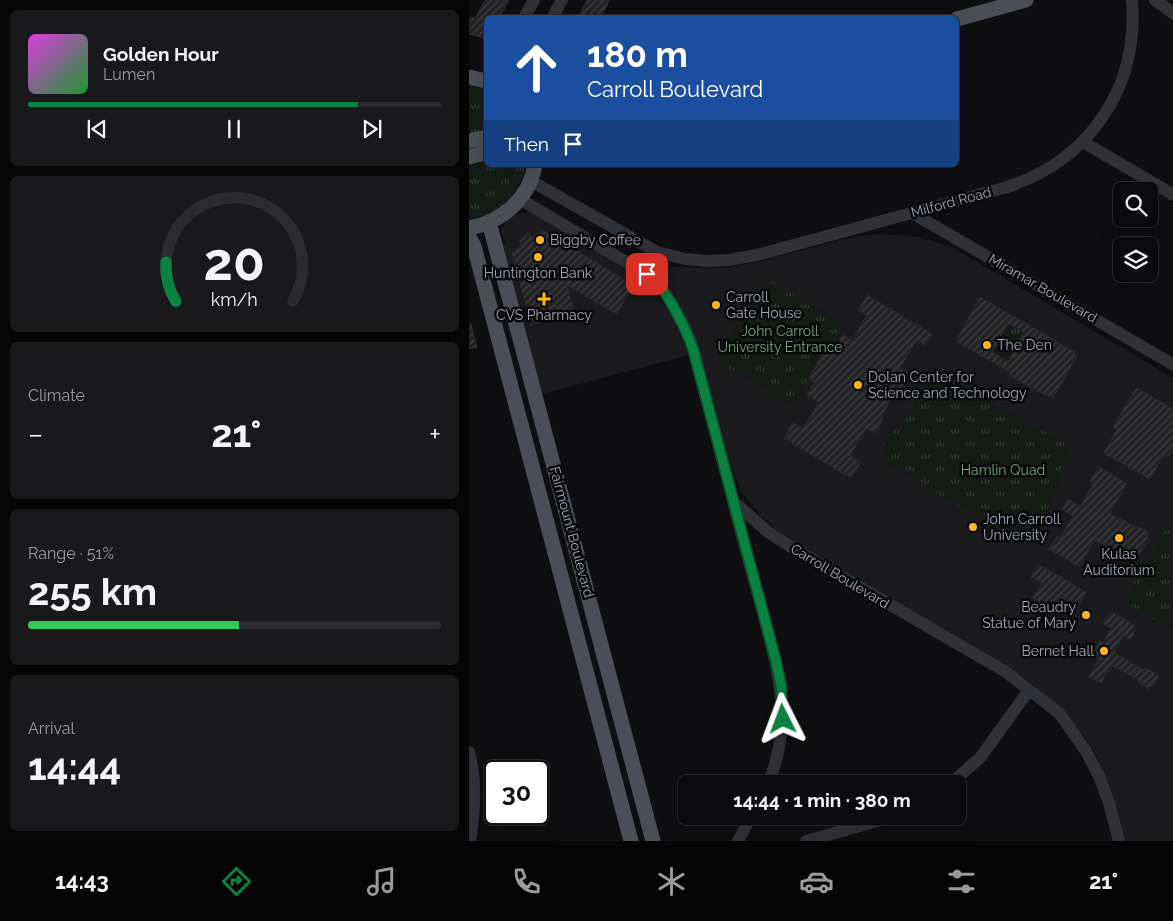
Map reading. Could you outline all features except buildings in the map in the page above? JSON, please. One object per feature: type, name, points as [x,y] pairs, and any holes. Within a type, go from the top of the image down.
[{"type":"main road","points":[[959,18],[1026,0]]},
{"type":"main road","points":[[469,76],[484,79]]},
{"type":"main road","points":[[469,141],[484,138]]},
{"type":"main road","points":[[469,157],[484,153]]},
{"type":"main road","points":[[469,228],[489,222],[507,212],[520,199],[531,181],[534,167]]},
{"type":"main road","name":"Fairmount Boulevard","points":[[489,222],[653,841]]},
{"type":"main road","name":"Fairmount Boulevard","points":[[469,236],[475,249],[631,841]]},
{"type":"street","points":[[526,15],[535,0]]},
{"type":"street","points":[[554,15],[562,0]]},
{"type":"street","name":"Milford Road","points":[[531,181],[657,252],[697,260],[717,261],[737,259],[912,213],[1027,180],[1056,164],[1083,142],[1113,100],[1123,76],[1132,37],[1132,0]]},
{"type":"street","points":[[1155,0],[1173,14]]},
{"type":"street","points":[[1083,142],[1173,195]]},
{"type":"street","points":[[520,199],[647,274],[655,281],[673,308],[691,342],[781,685],[783,708],[781,735],[771,775]]},
{"type":"street","name":"Miramar Boulevard","points":[[912,213],[1173,366]]},
{"type":"street","points":[[647,274],[657,252]]},
{"type":"street","name":"Carroll Boulevard","points":[[733,502],[769,532],[791,547],[1005,672],[1059,713],[1086,751],[1099,776],[1109,802],[1119,841]]},
{"type":"street","points":[[960,775],[979,758],[1029,690]]},
{"type":"street","points":[[469,752],[475,796],[470,841]]},
{"type":"street","points":[[738,841],[746,825]]},
{"type":"street","points":[[806,841],[863,825]]},
{"type":"shaded area","points":[[528,212],[537,214],[635,272],[649,285],[677,323],[689,355],[538,395],[499,247],[506,244],[501,230],[507,221],[513,216]]},
{"type":"shaded area","name":"John Carroll University","points":[[881,234],[918,237],[950,246],[1173,378],[1173,841],[1125,841],[1102,767],[1091,746],[1050,699],[1025,678],[986,653],[786,538],[761,516],[742,493],[672,296],[662,276],[663,271],[675,267],[724,268],[756,262],[857,236]]},
{"type":"green space","points":[[469,84],[484,87],[484,132],[469,136]]},
{"type":"green space","points":[[484,159],[484,167],[525,167],[519,185],[507,201],[490,213],[469,219],[469,163]]},
{"type":"green space","name":"John Carroll University Entrance","points":[[769,280],[842,322],[794,406],[722,365],[728,341],[739,319],[753,298]]},
{"type":"green space","points":[[1008,323],[1024,332],[1008,362],[992,352]]},
{"type":"green space","name":"Hamlin Quad","points":[[933,371],[943,372],[1072,448],[1060,470],[1063,482],[1043,515],[1032,519],[1018,541],[889,465],[886,460],[883,452],[884,443],[905,421],[913,406],[919,384],[926,375]]},
{"type":"green space","points":[[1173,517],[1174,630],[1128,604],[1127,597]]},
{"type":"place","name":"Biggby Coffee","points":[[540,240]]},
{"type":"place","name":"Huntington Bank","points":[[538,257]]},
{"type":"place","name":"CVS Pharmacy","points":[[544,299]]},
{"type":"place","name":"Carroll Gate House","points":[[716,305]]},
{"type":"place","name":"The Den","points":[[987,345]]},
{"type":"place","name":"Dolan Center for Science and Technology","points":[[858,385]]},
{"type":"place","name":"John Carroll University","points":[[973,527]]},
{"type":"place","name":"Kulas Auditorium","points":[[1119,538]]},
{"type":"place","name":"Beaudry Statue of Mary","points":[[1086,615]]},
{"type":"place","name":"Bernet Hall","points":[[1104,651]]},
{"type":"route","points":[[647,274],[653,278],[673,308],[686,331],[693,349],[776,661],[781,685],[783,719]]}]
